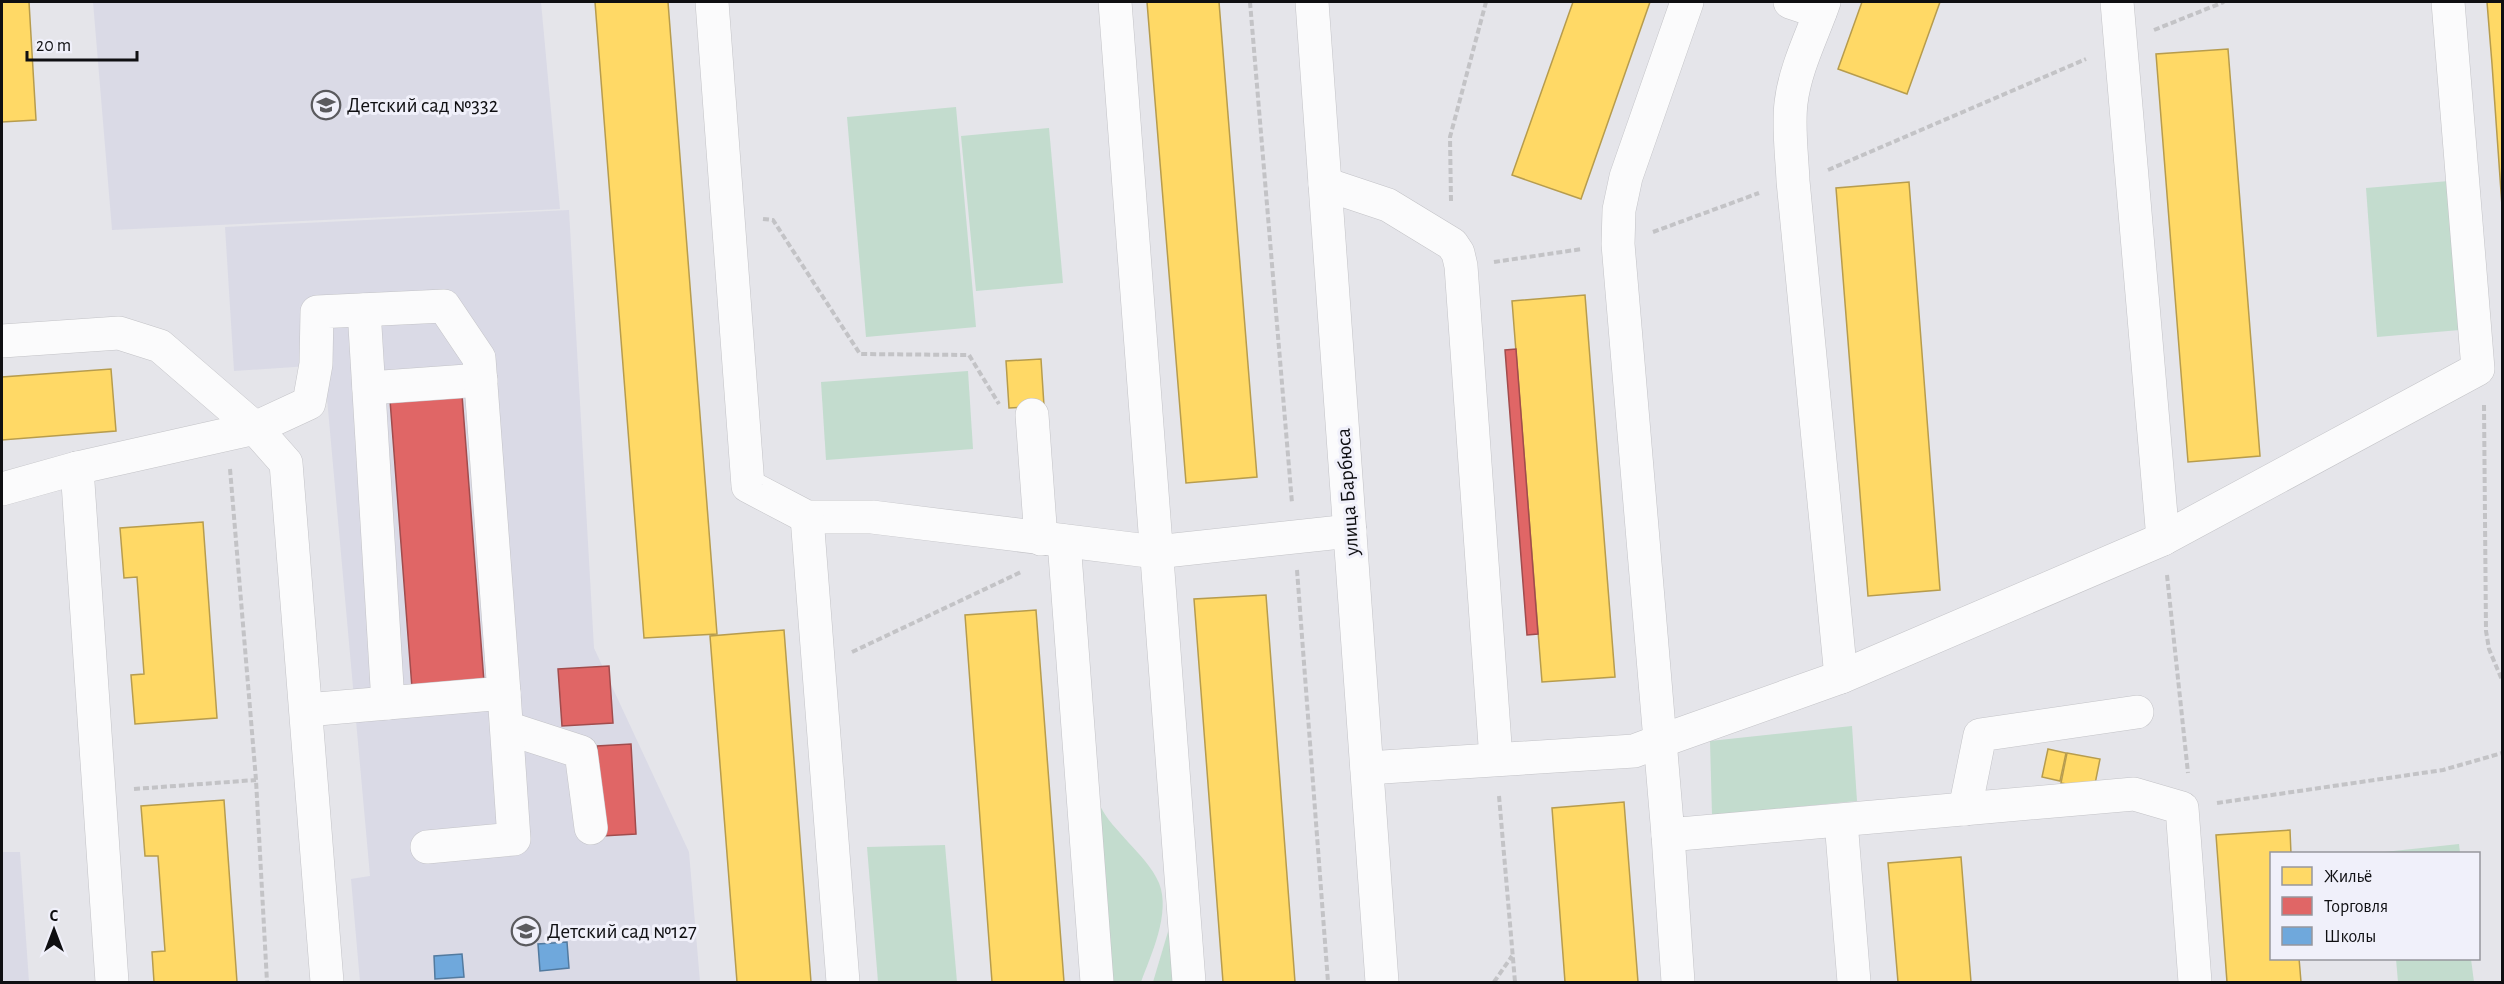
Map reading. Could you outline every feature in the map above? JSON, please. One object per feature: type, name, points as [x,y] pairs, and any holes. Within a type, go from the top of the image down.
[{"type":"street","points":[[712,2],[748,486],[807,517],[872,517],[1056,544],[1156,552],[1350,531]]},
{"type":"street","points":[[1115,2],[1189,982]]},
{"type":"street","name":"улица Барбюса","points":[[1312,2],[1382,982]]},
{"type":"street","points":[[1678,982],[1668,835],[1658,742],[1618,244],[1619,210],[1626,177],[1688,2]]},
{"type":"street","points":[[2117,2],[2163,539]]},
{"type":"street","points":[[1367,768],[1634,751],[1841,677],[2163,539],[2478,369],[2448,2]]},
{"type":"street","points":[[1811,5],[1791,102],[1793,181],[1841,677]]},
{"type":"street","points":[[1325,183],[1388,205],[1456,255],[1496,759]]},
{"type":"street","points":[[2,489],[77,468],[241,431],[309,402],[316,364],[318,312],[444,306],[479,358],[514,839],[427,847]]},
{"type":"street","points":[[364,310],[388,702]]},
{"type":"street","points":[[2,341],[119,333],[160,346],[241,431],[286,463],[327,982]]},
{"type":"street","points":[[369,388],[481,380]]},
{"type":"street","points":[[1019,414],[1056,544],[1097,982]]},
{"type":"street","points":[[77,468],[112,982]]},
{"type":"street","points":[[807,517],[843,982]]},
{"type":"street","points":[[306,711],[504,693]]},
{"type":"street","points":[[1965,809],[1980,735],[2137,712]]},
{"type":"street","points":[[507,728],[581,752],[591,828]]},
{"type":"street","points":[[1668,835],[2134,794],[2182,808],[2195,982]]},
{"type":"street","points":[[1841,821],[1854,982]]},
{"type":"path","points":[[1251,2],[1328,982]]},
{"type":"path","points":[[1486,2],[1450,137],[1456,255],[1618,244],[1793,181],[1811,177],[2224,2]]},
{"type":"path","points":[[729,218],[773,220],[860,354],[969,355],[1019,414]]},
{"type":"path","points":[[2478,369],[2484,398],[2487,634],[2488,644],[2502,680]]},
{"type":"path","points":[[241,431],[267,982]]},
{"type":"path","points":[[2163,539],[2189,770],[2182,808],[2443,770],[2502,753]]},
{"type":"path","points":[[819,668],[1056,544]]},
{"type":"path","points":[[1496,759],[1515,982]]},
{"type":"path","points":[[98,791],[256,780]]},
{"type":"path","points":[[1494,982],[1513,955]]},
{"type":"shaded area","name":"Детский сад №332","points":[[93,2],[541,2],[560,209],[112,230]]},
{"type":"shaded area","points":[[569,210],[594,648],[689,852],[700,982],[360,982],[351,879],[370,876],[324,365],[234,371],[225,227]]},
{"type":"shaded area","points":[[2,852],[20,852],[29,982],[2,982]]},
{"type":"green space","points":[[956,107],[976,327],[866,337],[847,117]]},
{"type":"green space","points":[[1049,128],[1063,283],[976,291],[961,136]]},
{"type":"green space","points":[[2449,181],[2460,330],[2377,337],[2366,188]]},
{"type":"green space","points":[[968,371],[973,449],[826,460],[821,382]]},
{"type":"green space","points":[[1852,726],[1857,801],[1712,815],[1710,741]]},
{"type":"green space","points":[[1094,793],[1109,820],[1153,872],[1162,895],[1163,907],[1158,934],[1141,982],[1108,982]]},
{"type":"green space","points":[[2459,844],[2460,852],[2384,852]]},
{"type":"green space","points":[[945,845],[957,982],[878,982],[867,847]]},
{"type":"green space","points":[[1170,925],[1179,982],[1153,982]]},
{"type":"green space","points":[[2396,960],[2471,960],[2474,982],[2398,982]]},
{"type":"building: Жильё","points":[[2,2],[29,2],[36,120],[2,122]]},
{"type":"building: Жильё","points":[[595,2],[668,2],[717,634],[644,638]]},
{"type":"building: Жильё","points":[[1147,2],[1219,2],[1257,477],[1186,483]]},
{"type":"building: Жильё","points":[[1573,2],[1650,2],[1581,199],[1512,175]]},
{"type":"building: Жильё","points":[[1862,2],[1940,2],[1907,94],[1838,69]]},
{"type":"building: Жильё","points":[[2487,2],[2502,2],[2502,206],[2492,64]]},
{"type":"building: Жильё","points":[[2228,49],[2260,456],[2188,462],[2156,54]]},
{"type":"building: Жильё","points":[[1909,182],[1940,590],[1868,596],[1836,188]]},
{"type":"building: Жильё","points":[[1585,295],[1615,677],[1542,682],[1512,301]]},
{"type":"building: Жильё","points":[[1041,359],[1044,406],[1009,408],[1006,361]]},
{"type":"building: Жильё","points":[[111,369],[116,431],[2,440],[2,377]]},
{"type":"building: Жильё","points":[[203,522],[217,718],[135,724],[131,675],[144,674],[137,577],[124,578],[120,528]]},
{"type":"building: Жильё","points":[[1266,595],[1295,982],[1223,982],[1194,599]]},
{"type":"building: Жильё","points":[[1036,610],[1064,982],[992,982],[965,615]]},
{"type":"building: Жильё","points":[[784,630],[811,982],[737,982],[710,636]]},
{"type":"building: Жильё","points":[[2048,749],[2066,753],[2060,781],[2042,777]]},
{"type":"building: Жильё","points":[[2067,753],[2100,759],[2094,789],[2061,783]]},
{"type":"building: Жильё","points":[[224,800],[237,982],[154,982],[152,952],[165,951],[158,856],[145,856],[141,806]]},
{"type":"building: Жильё","points":[[1624,802],[1638,982],[1565,982],[1552,808]]},
{"type":"building: Жильё","points":[[2290,830],[2291,852],[2270,852],[2270,960],[2299,960],[2301,982],[2227,982],[2216,835]]},
{"type":"building: Жильё","points":[[1961,857],[1971,982],[1898,982],[1888,863]]},
{"type":"building: Торговля","points":[[1516,349],[1538,634],[1527,635],[1505,350]]},
{"type":"building: Торговля","points":[[462,395],[484,682],[412,688],[390,400]]},
{"type":"building: Торговля","points":[[609,666],[613,723],[562,726],[558,669]]},
{"type":"building: Торговля","points":[[631,744],[636,834],[602,836],[597,746]]},
{"type":"building: Школы","points":[[567,942],[569,968],[540,971],[538,944]]},
{"type":"building: Школы","points":[[462,954],[464,977],[435,979],[434,956]]},
{"type":"place","name":"Детский сад №332","points":[[326,105]]},
{"type":"place","name":"Детский сад №127","points":[[526,931]]}]
